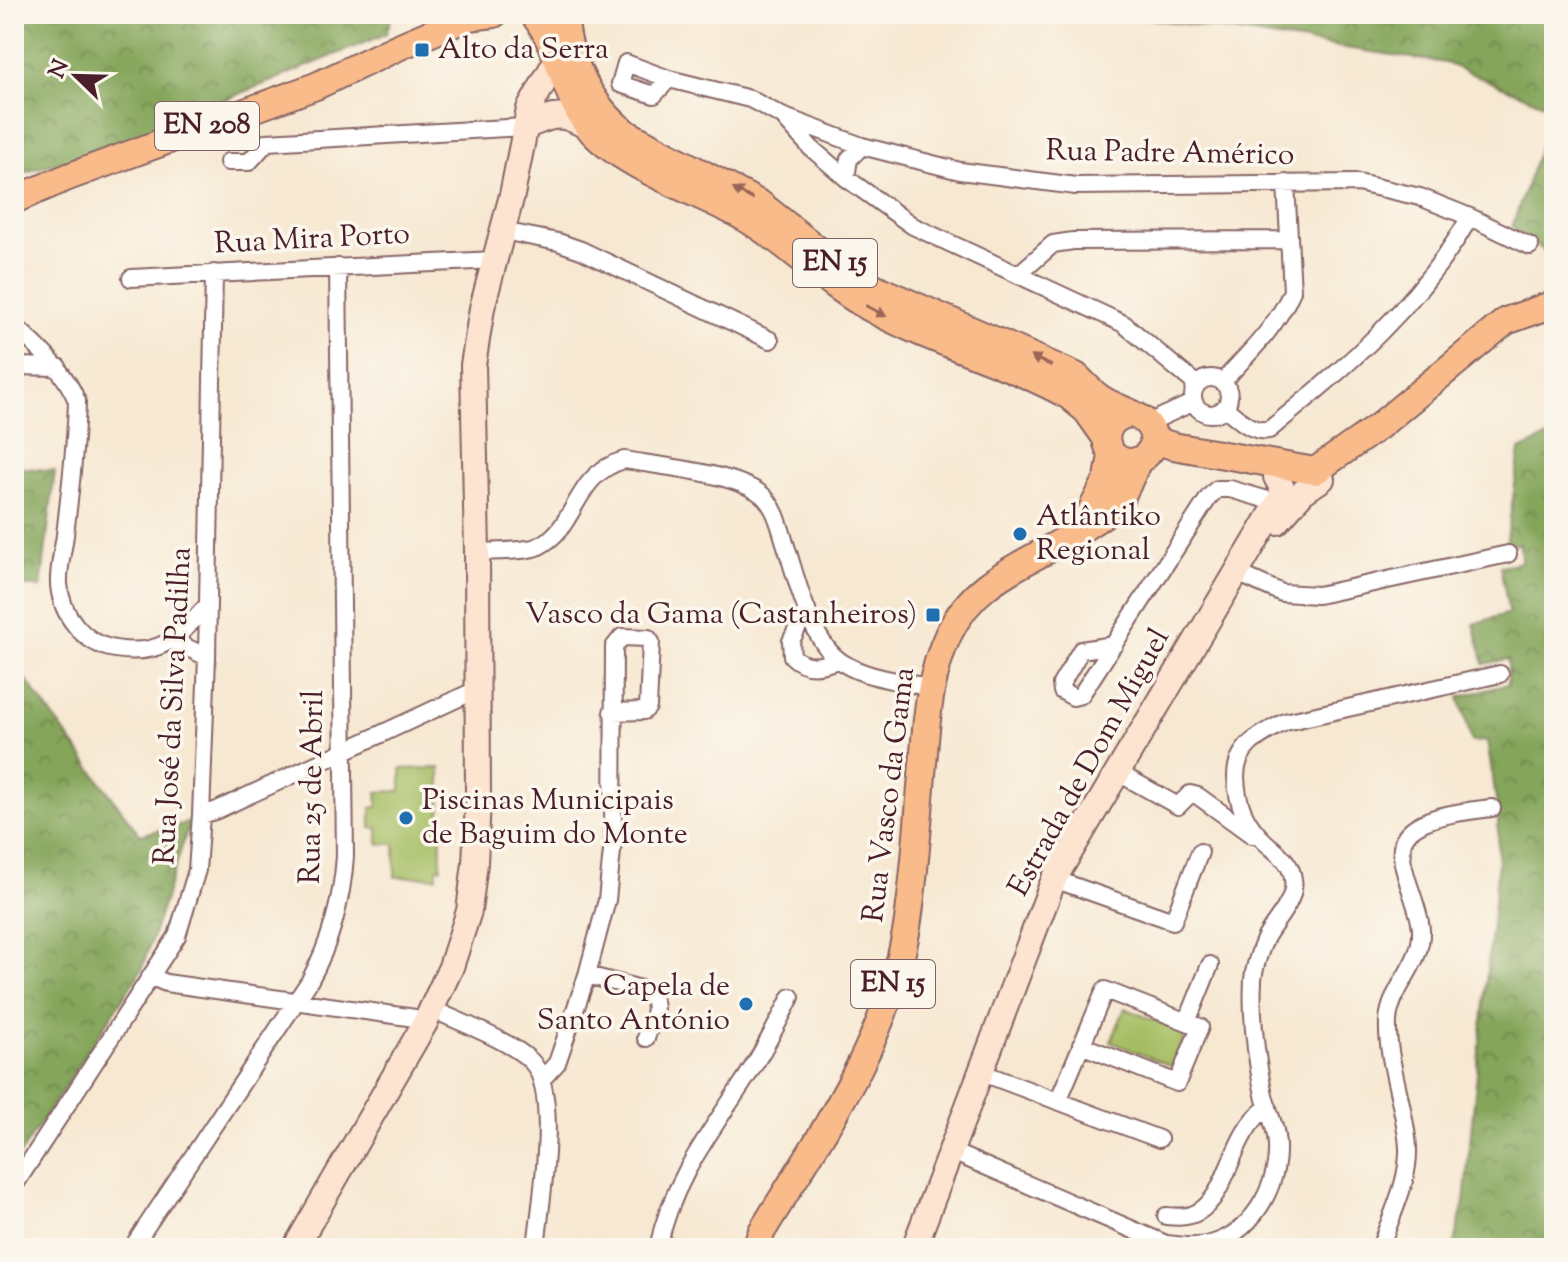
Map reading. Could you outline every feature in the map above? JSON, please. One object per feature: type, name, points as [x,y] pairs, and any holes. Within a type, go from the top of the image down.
[{"type":"main road","name":"EN 208","points":[[398,47],[446,14]]},
{"type":"main road","name":"EN 208","points":[[14,200],[68,177],[316,86],[469,17],[494,14]]},
{"type":"main road","name":"EN 15","points":[[527,14],[546,30],[589,128],[618,154],[740,215],[777,238],[867,307],[1069,396],[1087,411],[1109,446]]},
{"type":"main road","name":"EN 15","points":[[562,71],[567,36],[565,14]]},
{"type":"main road","name":"EN 15","points":[[562,71],[586,88],[610,121],[626,133],[760,204],[847,273],[1076,376],[1143,439]]},
{"type":"main road","points":[[1143,439],[1315,471],[1378,427],[1506,321],[1554,304]]},
{"type":"main road","points":[[1081,529],[1108,478],[1111,423],[1124,415],[1143,439],[1172,458],[1281,495],[1306,482],[1322,479],[1345,464],[1378,427]]},
{"type":"main road","points":[[1109,446],[1124,462],[1143,439]]},
{"type":"main road","name":"Rua Vasco da Gama","points":[[756,1248],[762,1231],[839,1106],[867,1053],[892,986],[906,934],[931,688],[948,636],[972,598],[1004,571],[1067,539],[1115,505],[1143,439]]},
{"type":"street","points":[[295,1248],[429,1016],[451,967],[469,911],[477,816],[478,689],[473,365],[477,333],[525,127],[562,71]]},
{"type":"street","name":"Rua Padre Américo","points":[[669,79],[750,99],[782,116],[862,146],[960,171],[1076,186],[1358,183],[1420,197],[1530,246]]},
{"type":"street","points":[[228,162],[249,162],[267,142],[525,127],[562,115],[589,128]]},
{"type":"street","points":[[782,116],[811,148],[846,178],[913,226],[1124,324],[1197,385]]},
{"type":"street","points":[[846,178],[849,159],[862,146]]},
{"type":"street","points":[[1222,382],[1267,333],[1286,307],[1292,291],[1286,183]]},
{"type":"street","points":[[1225,408],[1250,427],[1259,431],[1269,430],[1348,363],[1401,312],[1433,276],[1470,217]]},
{"type":"street","points":[[503,231],[581,250],[770,340]]},
{"type":"street","points":[[1019,274],[1053,244],[1073,241],[1288,240]]},
{"type":"street","name":"Rua Mira Porto","points":[[131,278],[495,260]]},
{"type":"street","name":"Rua 25 de Abril","points":[[132,1248],[309,982],[326,948],[343,887],[338,267]]},
{"type":"street","name":"Rua José da Silva Padilha","points":[[14,1186],[177,936],[197,870],[207,657],[214,273]]},
{"type":"street","points":[[14,325],[58,367],[69,381],[77,401],[59,584],[66,610],[82,634],[110,649],[151,651],[173,641],[208,605]]},
{"type":"street","points":[[14,366],[58,367]]},
{"type":"street","points":[[1206,379],[1222,382],[1228,391],[1225,408],[1216,414],[1205,414],[1194,402],[1197,385],[1206,379]]},
{"type":"street","points":[[1143,439],[1194,402]]},
{"type":"street","points":[[477,552],[536,548],[554,536],[587,484],[609,464],[624,460],[734,481],[763,496],[778,521],[807,609],[828,651],[838,660],[859,670],[931,688]]},
{"type":"street","points":[[1114,645],[1217,489],[1281,495]]},
{"type":"street","name":"Estrada de Dom Miguel","points":[[914,1248],[1054,879],[1235,572],[1255,542],[1271,530],[1281,495]]},
{"type":"street","points":[[1235,572],[1282,593],[1318,595],[1508,554]]},
{"type":"street","points":[[807,609],[791,641],[792,656],[803,665],[812,666],[838,660]]},
{"type":"street","points":[[543,1078],[557,1063],[587,975],[601,926],[612,868],[612,712],[614,647],[622,637],[648,638],[651,642],[648,707],[644,711],[612,712]]},
{"type":"street","points":[[173,641],[207,657]]},
{"type":"street","points":[[1263,840],[1244,816],[1236,787],[1240,758],[1254,737],[1285,722],[1500,674]]},
{"type":"street","points":[[201,815],[478,689]]},
{"type":"street","points":[[950,1151],[1167,1246],[1215,1246],[1240,1229],[1262,1204],[1276,1172],[1276,1137],[1255,1040],[1253,977],[1265,940],[1292,892],[1294,879],[1286,859],[1198,796],[1190,794],[1178,806],[1117,772]]},
{"type":"street","points":[[1380,1248],[1405,1180],[1408,1147],[1388,1021],[1393,998],[1411,968],[1422,931],[1400,854],[1404,838],[1413,828],[1457,813],[1492,808]]},
{"type":"street","points":[[1054,879],[1173,921],[1200,852]]},
{"type":"street","points":[[1187,1022],[1210,965]]},
{"type":"street","points":[[587,975],[645,990],[652,995],[656,1007],[646,1038]]},
{"type":"street","points":[[152,977],[166,983],[415,1018],[429,1016],[522,1053],[543,1078],[548,1113],[536,1248]]},
{"type":"street","points":[[1058,1101],[1081,1045],[1105,990],[1200,1027],[1177,1083],[1081,1045]]},
{"type":"street","points":[[658,1248],[663,1223],[679,1183],[695,1153],[761,1054],[791,997]]},
{"type":"street","points":[[980,1072],[1159,1139]]},
{"type":"street","points":[[1166,1216],[1184,1217],[1197,1213],[1208,1203],[1219,1187],[1247,1125],[1268,1107]]},
{"type":"green space","points":[[14,14],[393,14],[386,34],[115,145],[14,176]]},
{"type":"green space","points":[[1076,14],[1554,14],[1554,258],[1512,227],[1553,108],[1446,63],[1138,17]]},
{"type":"green space","points":[[1554,434],[1554,1248],[1453,1248],[1464,1202],[1498,862],[1498,812],[1487,741],[1472,742],[1459,697],[1508,684],[1508,659],[1484,664],[1474,624],[1509,613],[1500,566],[1521,562],[1520,544],[1506,545],[1520,450]]},
{"type":"green space","points":[[14,467],[55,471],[41,588],[14,584]]},
{"type":"green space","points":[[14,677],[24,677],[140,835],[190,822],[142,969],[14,1164]]},
{"type":"green space","name":"Piscinas Municipais de Baguim do Monte","points":[[440,768],[441,868],[437,868],[437,877],[395,877],[395,844],[378,844],[378,828],[371,828],[371,808],[378,807],[377,792],[401,791],[401,769]]},
{"type":"green space","points":[[1125,1008],[1186,1034],[1173,1067],[1111,1042]]},
{"type":"place","name":"Alto da Serra","points":[[422,50]]},
{"type":"place","name":"Atlântiko Regional","points":[[1020,534]]},
{"type":"place","name":"Vasco da Gama (Castanheiros)","points":[[933,615]]},
{"type":"place","name":"Piscinas Municipais de Baguim do Monte","points":[[406,818]]},
{"type":"place","name":"Capela de Santo António","points":[[746,1004]]}]
